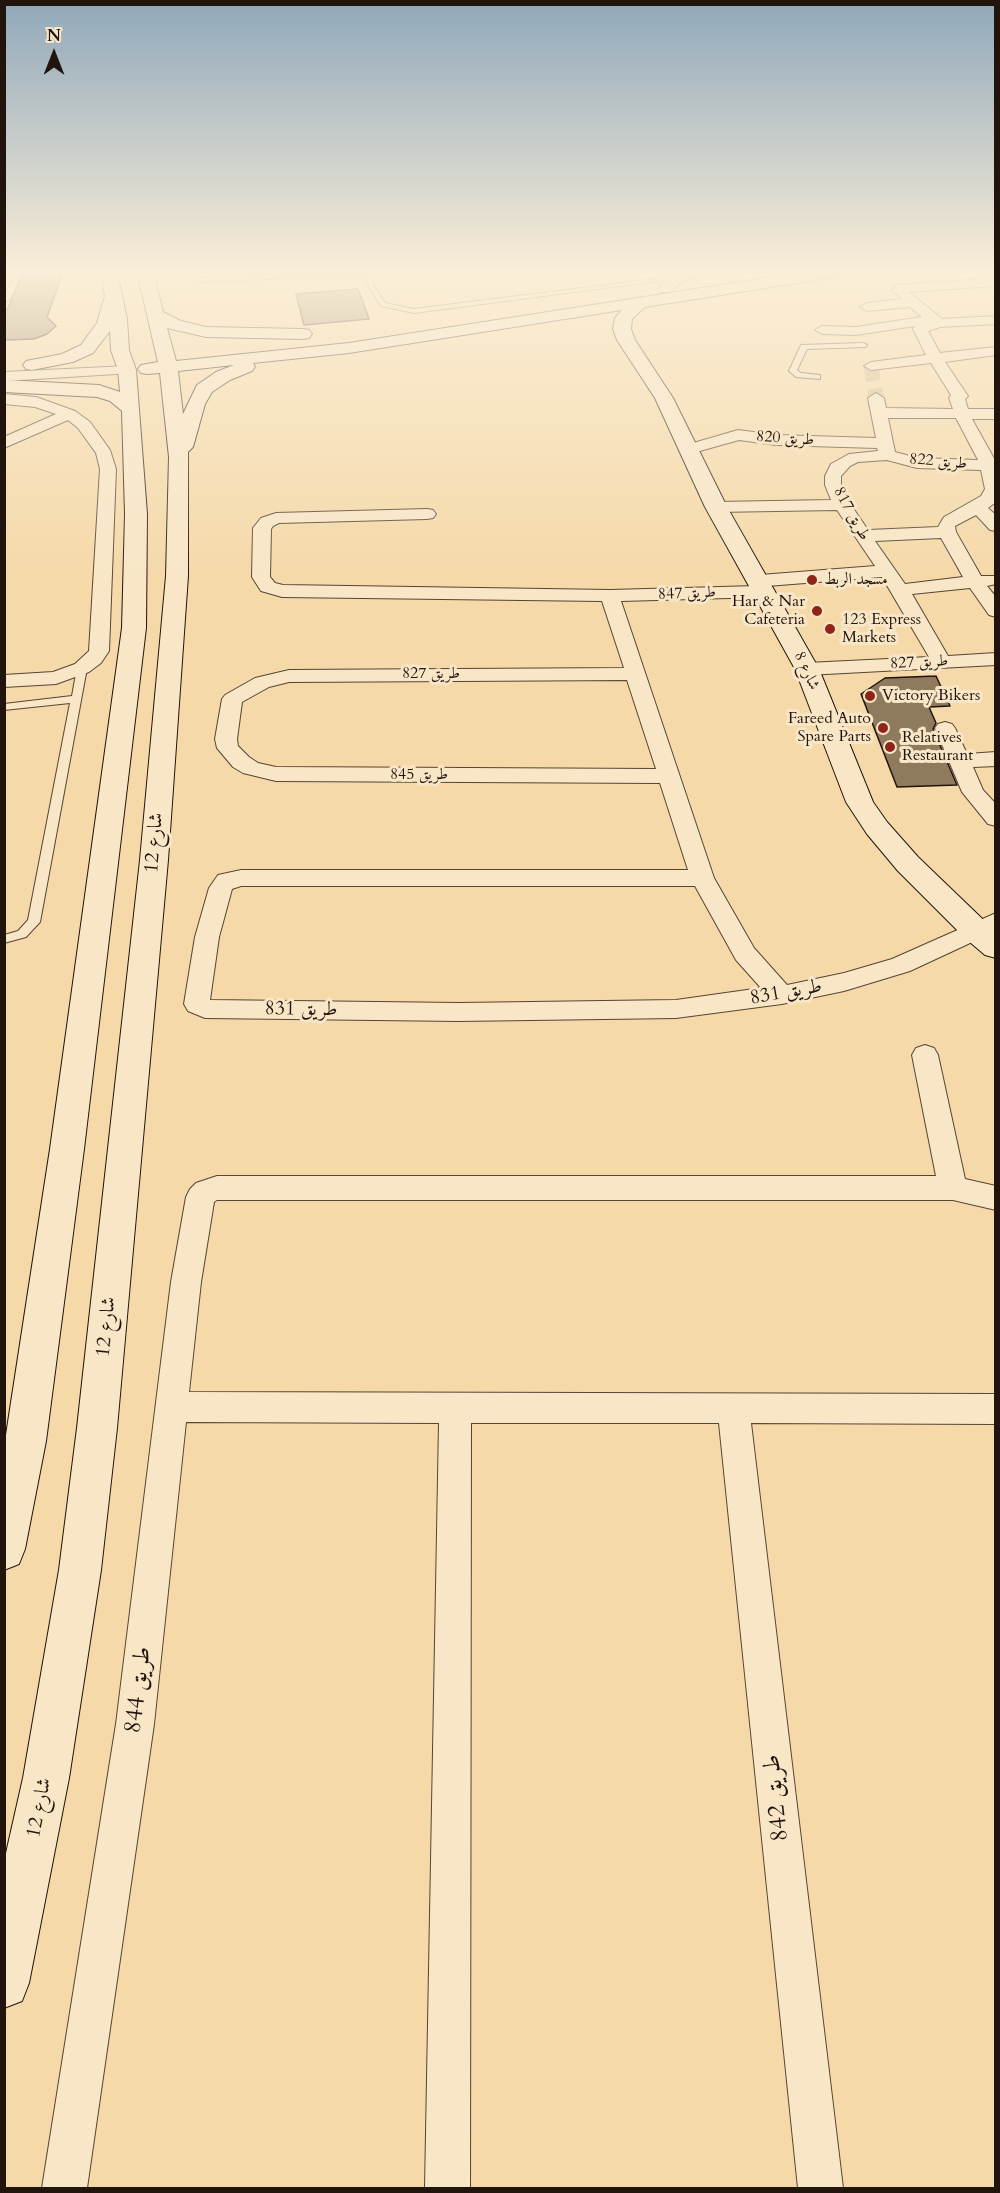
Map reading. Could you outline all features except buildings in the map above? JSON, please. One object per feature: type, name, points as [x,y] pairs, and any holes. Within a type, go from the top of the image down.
[{"type":"street","points":[[4,377],[31,374]]},
{"type":"street","name":"شارع 12","points":[[4,1549],[26,1441],[67,1149],[134,628],[136,514],[131,409],[142,374]]},
{"type":"street","name":"شارع 12","points":[[4,1983],[46,1778],[82,1558],[98,1428],[154,860],[177,576],[166,450],[149,374]]},
{"type":"street","points":[[166,450],[204,389],[227,374]]},
{"type":"street","name":"شارع 8","points":[[645,374],[664,398],[716,507],[807,669],[860,802],[877,828],[908,864],[985,926],[996,948]]},
{"type":"street","points":[[949,374],[968,396],[957,398],[973,436],[990,460],[993,489],[989,499],[950,521],[946,525],[947,532],[975,582],[996,611]]},
{"type":"street","points":[[4,386],[99,392],[117,397],[131,409]]},
{"type":"street","points":[[4,399],[36,402],[69,414],[84,426],[104,453],[109,485],[99,651],[94,659],[82,668],[56,678],[4,681]]},
{"type":"street","points":[[886,449],[877,406],[962,414],[996,414]]},
{"type":"street","points":[[4,443],[69,414]]},
{"type":"street","name":"طريق 820","points":[[688,449],[738,435],[886,449]]},
{"type":"street","points":[[973,436],[996,436]]},
{"type":"street","name":"طريق 822","points":[[886,449],[917,463],[990,460]]},
{"type":"street","name":"طريق 817","points":[[886,449],[855,457],[837,468],[833,476],[833,485],[842,505],[900,590],[942,662]]},
{"type":"street","points":[[716,507],[842,505]]},
{"type":"street","points":[[978,507],[994,522]]},
{"type":"street","points":[[159,511],[162,545],[177,576]]},
{"type":"street","name":"طريق 847","points":[[427,514],[276,518],[267,522],[262,528],[261,577],[268,587],[282,591],[610,596],[762,586],[885,571]]},
{"type":"street","points":[[862,536],[947,532]]},
{"type":"street","points":[[900,590],[996,579]]},
{"type":"street","points":[[610,596],[702,878],[745,954],[782,995]]},
{"type":"street","name":"طريق 827","points":[[807,669],[996,659]]},
{"type":"street","name":"طريق 827","points":[[232,699],[262,682],[304,675],[635,674]]},
{"type":"street","name":"طريق 845","points":[[232,699],[226,739],[228,748],[233,756],[251,768],[276,774],[667,776]]},
{"type":"street","points":[[945,729],[973,792],[996,819]]},
{"type":"street","points":[[958,761],[996,759]]},
{"type":"street","name":"طريق 831","points":[[702,878],[233,879],[226,881],[222,888],[207,937],[197,1005],[205,1009],[470,1012],[676,1009],[782,995],[844,982],[901,965],[985,926]]},
{"type":"street","points":[[925,1055],[953,1188],[996,1198]]},
{"type":"street","name":"طريق 844","points":[[64,2188],[135,1724],[186,1282],[200,1197],[206,1191],[217,1188],[953,1188]]},
{"type":"street","points":[[173,1407],[996,1409]]},
{"type":"street","name":"طريق 842","points":[[733,1407],[821,2188]]},
{"type":"street","points":[[447,2188],[455,1408]]},
{"type":"lane","points":[[798,374],[817,377]]},
{"type":"lane","points":[[4,939],[22,934],[34,922],[82,668]]},
{"type":"lane","points":[[4,707],[75,699]]},
{"type":"tunnel","points":[[872,374],[876,398]]},
{"type":"place","name":"مسجد الربط","points":[[812,580]]},
{"type":"place","name":"Har & Nar Cafeteria","points":[[817,611]]},
{"type":"place","name":"123 Express Markets","points":[[830,629]]},
{"type":"place","name":"Victory Bikers","points":[[870,696]]},
{"type":"place","name":"Fareed Auto Spare Parts","points":[[883,728]]},
{"type":"place","name":"Relatives Restaurant","points":[[890,747]]}]
